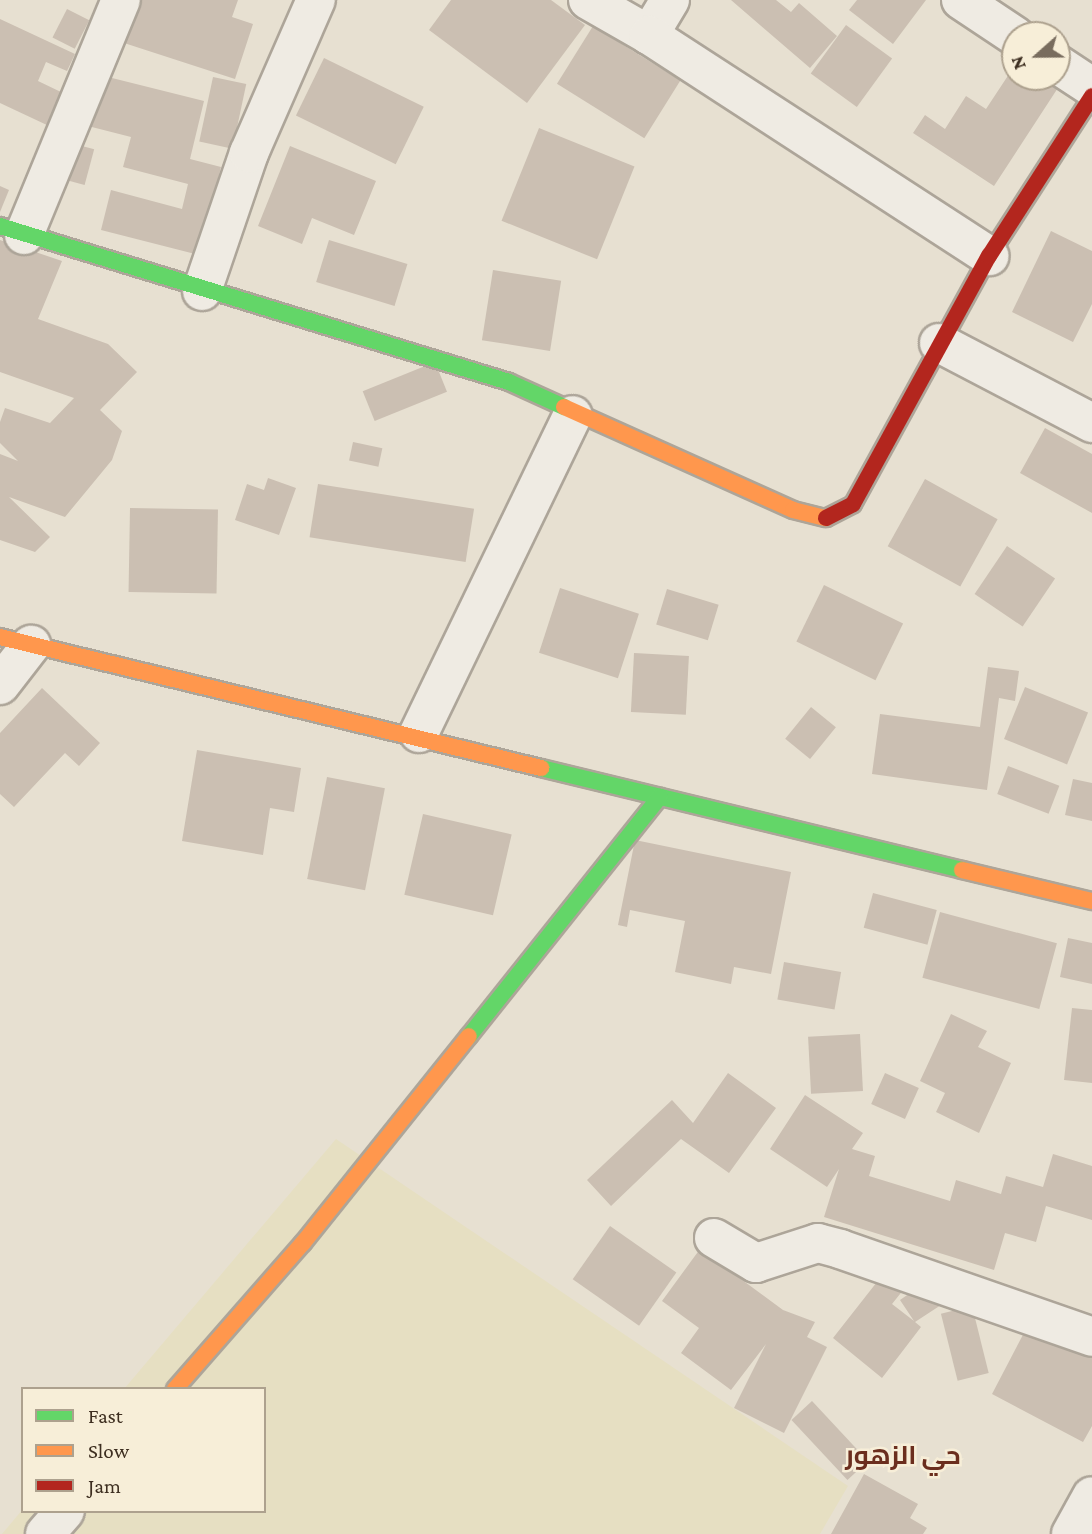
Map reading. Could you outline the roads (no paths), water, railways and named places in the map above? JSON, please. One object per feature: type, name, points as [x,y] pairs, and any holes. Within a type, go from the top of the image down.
[{"type":"street","points":[[121,0],[12,231],[202,291],[509,382],[573,415],[793,510],[830,519],[853,504],[989,256],[1092,96]]},
{"type":"street","points":[[202,291],[249,153],[316,0]]},
{"type":"street","points":[[588,0],[649,35],[989,256]]},
{"type":"street","points":[[649,35],[670,0]]},
{"type":"street","points":[[961,0],[1001,27]]},
{"type":"street","points":[[1071,73],[1092,87]]},
{"type":"street","points":[[939,343],[1092,423]]},
{"type":"street","points":[[419,733],[573,415]]},
{"type":"street","points":[[0,685],[16,641],[419,733],[660,797],[1092,901]]},
{"type":"street","points":[[177,1387],[303,1244],[660,797]]},
{"type":"street","points":[[714,1238],[756,1263],[818,1243],[1092,1337]]},
{"type":"street","points":[[1071,1534],[1092,1496]]},
{"type":"street","points":[[45,1534],[63,1513]]},
{"type":"district","name":"حي الزهور","points":[[903,1456]]}]
